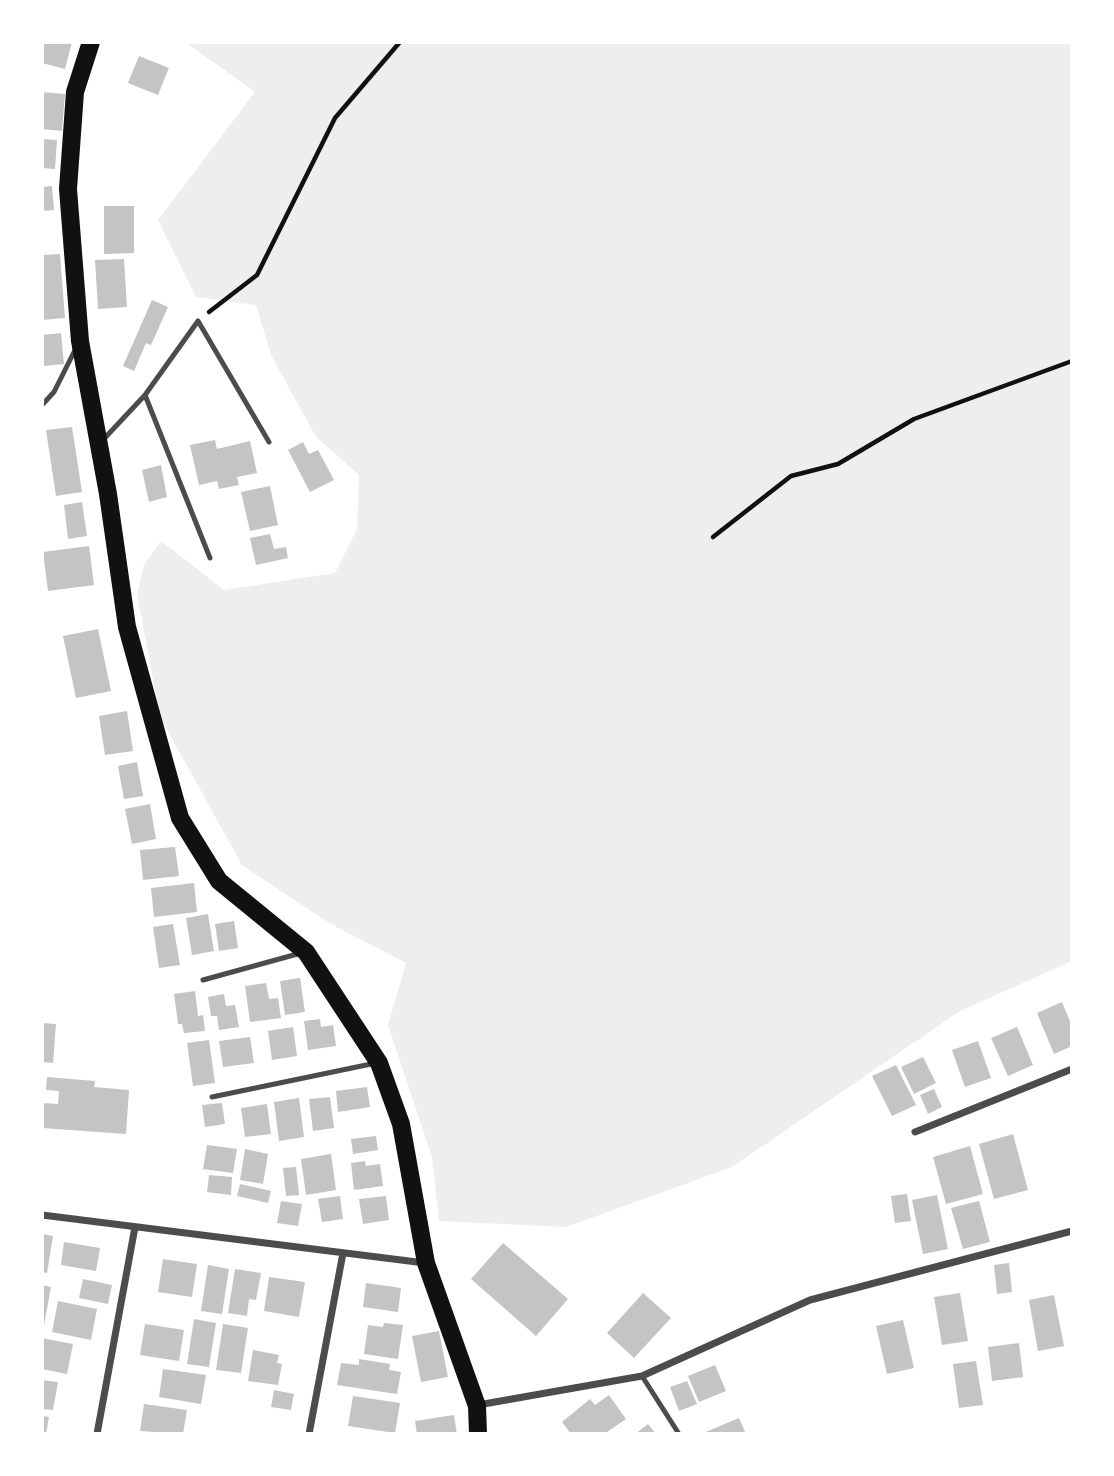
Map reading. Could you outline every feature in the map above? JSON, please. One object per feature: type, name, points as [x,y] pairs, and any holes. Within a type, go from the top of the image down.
[{"type":"main road","points":[[91,42],[75,92],[68,189],[80,341],[127,627],[180,818],[219,881],[306,952],[379,1063],[401,1124],[426,1263],[477,1406],[478,1434]]},
{"type":"street","points":[[915,1132],[1072,1069]]},
{"type":"street","points":[[42,1215],[426,1263]]},
{"type":"street","points":[[97,1434],[135,1227]]},
{"type":"street","points":[[477,1406],[642,1376],[810,1300],[1072,1231]]},
{"type":"street","points":[[309,1434],[343,1253]]},
{"type":"lane","points":[[99,444],[145,395],[198,321],[269,442]]},
{"type":"lane","points":[[42,405],[54,392],[80,341]]},
{"type":"lane","points":[[145,395],[210,558]]},
{"type":"lane","points":[[203,980],[306,952]]},
{"type":"lane","points":[[212,1097],[379,1063]]},
{"type":"lane","points":[[642,1376],[679,1434]]},
{"type":"path","points":[[198,321],[257,275],[335,118],[400,42]]},
{"type":"path","points":[[713,537],[791,476],[838,464],[914,419],[1072,361]]},
{"type":"shaded area","points":[[185,42],[1072,42],[1072,961],[960,1011],[732,1167],[566,1227],[439,1221],[432,1157],[388,1025],[406,963],[331,924],[242,865],[160,717],[137,594],[144,565],[161,541],[224,590],[335,573],[357,529],[359,475],[316,437],[271,355],[256,305],[196,297],[158,220],[255,92]]},
{"type":"building","points":[[42,42],[72,42],[65,69],[42,63]]},
{"type":"building","points":[[139,56],[169,68],[158,95],[128,83]]},
{"type":"building","points":[[42,92],[65,94],[62,131],[42,129]]},
{"type":"building","points":[[42,139],[57,140],[55,169],[42,168]]},
{"type":"building","points":[[52,186],[54,210],[42,211],[42,187]]},
{"type":"building","points":[[104,206],[134,206],[134,253],[104,254]]},
{"type":"building","points":[[60,254],[65,318],[42,320],[42,255]]},
{"type":"building","points":[[124,259],[127,307],[98,309],[95,260]]},
{"type":"building","points":[[152,300],[168,307],[151,345],[146,343],[134,371],[123,366]]},
{"type":"building","points":[[61,333],[64,364],[43,366],[42,335]]},
{"type":"building","points":[[72,427],[82,492],[56,496],[46,430]]},
{"type":"building","points":[[215,440],[217,449],[250,441],[257,473],[237,477],[239,485],[219,489],[217,481],[199,485],[190,445]]},
{"type":"building","points":[[303,442],[309,454],[318,450],[334,480],[310,492],[288,450]]},
{"type":"building","points":[[161,465],[167,497],[149,502],[142,470]]},
{"type":"building","points":[[270,486],[278,525],[250,531],[241,492]]},
{"type":"building","points":[[82,502],[87,536],[68,539],[64,505]]},
{"type":"building","points":[[270,534],[274,549],[286,547],[288,558],[256,565],[250,538]]},
{"type":"building","points":[[89,546],[94,585],[48,591],[43,552]]},
{"type":"building","points":[[98,629],[111,691],[76,698],[63,636]]},
{"type":"building","points":[[127,711],[133,751],[105,755],[99,716]]},
{"type":"building","points":[[137,762],[143,796],[124,799],[118,766]]},
{"type":"building","points":[[150,804],[156,839],[132,844],[125,809]]},
{"type":"building","points":[[175,847],[179,876],[143,880],[140,850]]},
{"type":"building","points":[[194,883],[197,912],[154,917],[151,888]]},
{"type":"building","points":[[208,914],[214,951],[192,955],[186,918]]},
{"type":"building","points":[[234,921],[238,948],[219,951],[215,924]]},
{"type":"building","points":[[173,924],[180,965],[159,968],[153,927]]},
{"type":"building","points":[[300,978],[305,1012],[285,1015],[280,981]]},
{"type":"building","points":[[266,983],[269,999],[278,998],[281,1018],[250,1022],[245,986]]},
{"type":"building","points":[[195,991],[198,1016],[203,1015],[205,1031],[184,1033],[182,1024],[178,1024],[174,994]]},
{"type":"building","points":[[224,994],[226,1006],[235,1005],[239,1027],[219,1030],[217,1016],[211,1016],[208,997]]},
{"type":"building","points":[[1062,1002],[1072,1026],[1072,1046],[1054,1054],[1037,1013]]},
{"type":"building","points":[[320,1019],[321,1027],[333,1025],[336,1046],[308,1050],[304,1021]]},
{"type":"building","points":[[42,1023],[56,1024],[53,1063],[42,1062]]},
{"type":"building","points":[[293,1027],[297,1056],[272,1060],[268,1031]]},
{"type":"building","points":[[1017,1027],[1033,1065],[1008,1076],[991,1038]]},
{"type":"building","points":[[250,1037],[254,1063],[223,1067],[219,1041]]},
{"type":"building","points":[[209,1040],[215,1083],[193,1086],[187,1043]]},
{"type":"building","points":[[978,1041],[991,1078],[965,1087],[952,1050]]},
{"type":"building","points":[[923,1057],[936,1083],[914,1094],[901,1067]]},
{"type":"building","points":[[896,1065],[916,1105],[892,1116],[872,1076]]},
{"type":"building","points":[[47,1077],[95,1081],[94,1087],[129,1090],[126,1134],[42,1128],[42,1103],[58,1104],[59,1091],[46,1090]]},
{"type":"building","points":[[367,1087],[370,1107],[338,1112],[336,1091]]},
{"type":"building","points":[[934,1089],[942,1107],[928,1114],[920,1095]]},
{"type":"building","points":[[330,1097],[334,1128],[313,1131],[309,1099]]},
{"type":"building","points":[[299,1098],[304,1137],[279,1141],[274,1102]]},
{"type":"building","points":[[222,1103],[225,1124],[205,1127],[202,1105]]},
{"type":"building","points":[[267,1104],[271,1134],[245,1137],[241,1108]]},
{"type":"building","points":[[1013,1134],[1028,1190],[994,1199],[979,1144]]},
{"type":"building","points":[[376,1136],[378,1150],[353,1154],[351,1139]]},
{"type":"building","points":[[207,1145],[237,1149],[233,1173],[203,1169]]},
{"type":"building","points":[[970,1146],[983,1194],[946,1204],[933,1157]]},
{"type":"building","points":[[245,1149],[268,1154],[263,1184],[240,1180]]},
{"type":"building","points":[[331,1154],[336,1190],[306,1195],[301,1159]]},
{"type":"building","points":[[365,1161],[366,1166],[380,1164],[383,1186],[354,1190],[351,1163]]},
{"type":"building","points":[[296,1167],[299,1195],[286,1196],[283,1168]]},
{"type":"building","points":[[209,1175],[232,1177],[231,1195],[207,1192]]},
{"type":"building","points":[[240,1184],[271,1191],[268,1203],[237,1196]]},
{"type":"building","points":[[907,1194],[911,1221],[895,1223],[891,1196]]},
{"type":"building","points":[[937,1195],[948,1249],[923,1254],[912,1200]]},
{"type":"building","points":[[340,1196],[343,1219],[322,1222],[318,1199]]},
{"type":"building","points":[[386,1196],[389,1220],[363,1224],[359,1199]]},
{"type":"building","points":[[281,1201],[302,1204],[298,1226],[277,1223]]},
{"type":"building","points":[[979,1201],[990,1242],[963,1249],[951,1208]]},
{"type":"building","points":[[42,1234],[53,1236],[47,1273],[42,1272]]},
{"type":"building","points":[[64,1242],[100,1248],[96,1271],[61,1265]]},
{"type":"building","points":[[503,1243],[568,1299],[536,1336],[471,1279]]},
{"type":"building","points":[[163,1259],[197,1264],[192,1297],[158,1292]]},
{"type":"building","points":[[1009,1263],[1012,1292],[997,1294],[994,1265]]},
{"type":"building","points":[[208,1265],[229,1269],[222,1314],[201,1311]]},
{"type":"building","points":[[235,1269],[261,1273],[256,1300],[249,1299],[247,1316],[228,1313]]},
{"type":"building","points":[[269,1277],[305,1282],[299,1317],[264,1311]]},
{"type":"building","points":[[83,1279],[112,1285],[108,1304],[79,1298]]},
{"type":"building","points":[[366,1283],[401,1288],[398,1312],[363,1307]]},
{"type":"building","points":[[42,1285],[51,1287],[43,1331],[42,1330]]},
{"type":"building","points":[[643,1293],[671,1318],[634,1358],[607,1333]]},
{"type":"building","points":[[960,1293],[968,1341],[942,1345],[934,1297]]},
{"type":"building","points":[[1054,1295],[1064,1346],[1038,1351],[1029,1300]]},
{"type":"building","points":[[58,1301],[97,1309],[91,1340],[52,1332]]},
{"type":"building","points":[[194,1319],[216,1323],[209,1367],[187,1364]]},
{"type":"building","points":[[903,1320],[914,1368],[887,1374],[876,1326]]},
{"type":"building","points":[[384,1323],[403,1325],[398,1359],[364,1354],[368,1325],[383,1327]]},
{"type":"building","points":[[145,1324],[184,1330],[179,1361],[140,1355]]},
{"type":"building","points":[[223,1324],[248,1328],[241,1373],[216,1370]]},
{"type":"building","points":[[439,1331],[448,1377],[421,1382],[412,1336]]},
{"type":"building","points":[[42,1338],[73,1344],[67,1374],[42,1369]]},
{"type":"building","points":[[1019,1343],[1023,1377],[992,1381],[988,1347]]},
{"type":"building","points":[[253,1350],[279,1355],[277,1363],[282,1364],[278,1385],[248,1381]]},
{"type":"building","points":[[359,1359],[390,1364],[389,1370],[401,1372],[397,1394],[337,1385],[341,1363],[359,1365]]},
{"type":"building","points":[[976,1361],[983,1405],[959,1408],[953,1364]]},
{"type":"building","points":[[715,1365],[726,1391],[699,1402],[688,1376]]},
{"type":"building","points":[[163,1369],[206,1375],[201,1404],[159,1397]]},
{"type":"building","points":[[42,1380],[58,1382],[53,1410],[42,1409]]},
{"type":"building","points":[[687,1381],[697,1404],[679,1411],[670,1387]]},
{"type":"building","points":[[274,1390],[294,1394],[291,1410],[271,1407]]},
{"type":"building","points":[[609,1395],[626,1419],[604,1434],[571,1434],[562,1422],[590,1399],[595,1405]]},
{"type":"building","points":[[353,1396],[400,1403],[395,1433],[348,1426]]},
{"type":"building","points":[[144,1404],[187,1410],[183,1434],[140,1431]]},
{"type":"building","points":[[454,1415],[457,1434],[417,1434],[415,1421]]},
{"type":"building","points":[[42,1416],[49,1417],[46,1434],[42,1434]]},
{"type":"building","points":[[739,1418],[746,1434],[701,1434]]},
{"type":"building","points":[[648,1424],[656,1434],[635,1434]]}]
